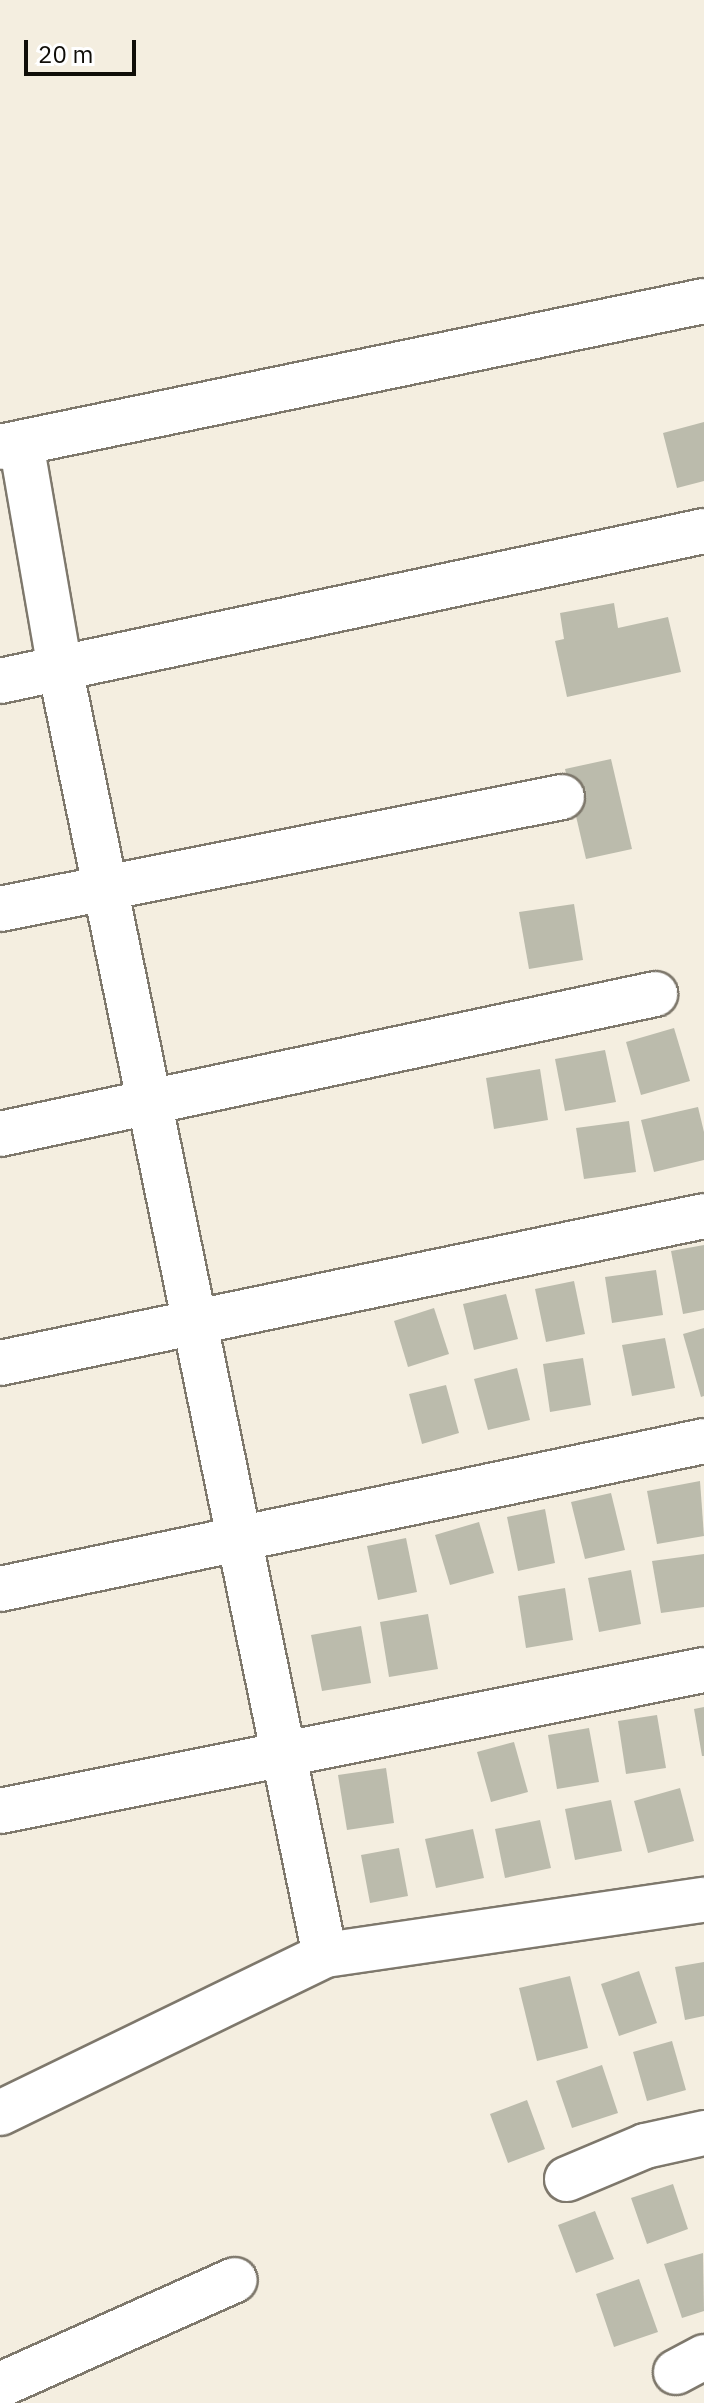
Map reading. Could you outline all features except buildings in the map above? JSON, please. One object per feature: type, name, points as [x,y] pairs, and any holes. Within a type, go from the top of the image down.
[{"type":"street","points":[[325,1955],[60,668],[11,445],[704,301]]},
{"type":"street","points":[[0,681],[704,531]]},
{"type":"street","points":[[0,909],[562,797]]},
{"type":"street","points":[[0,1134],[655,994]]},
{"type":"street","points":[[0,1363],[704,1216]]},
{"type":"street","points":[[0,1589],[239,1536],[704,1441]]},
{"type":"street","points":[[0,1811],[283,1751],[704,1670]]},
{"type":"street","points":[[0,2113],[325,1955],[704,1900]]},
{"type":"street","points":[[567,2179],[645,2146],[704,2133]]},
{"type":"street","points":[[0,2385],[235,2280]]}]
